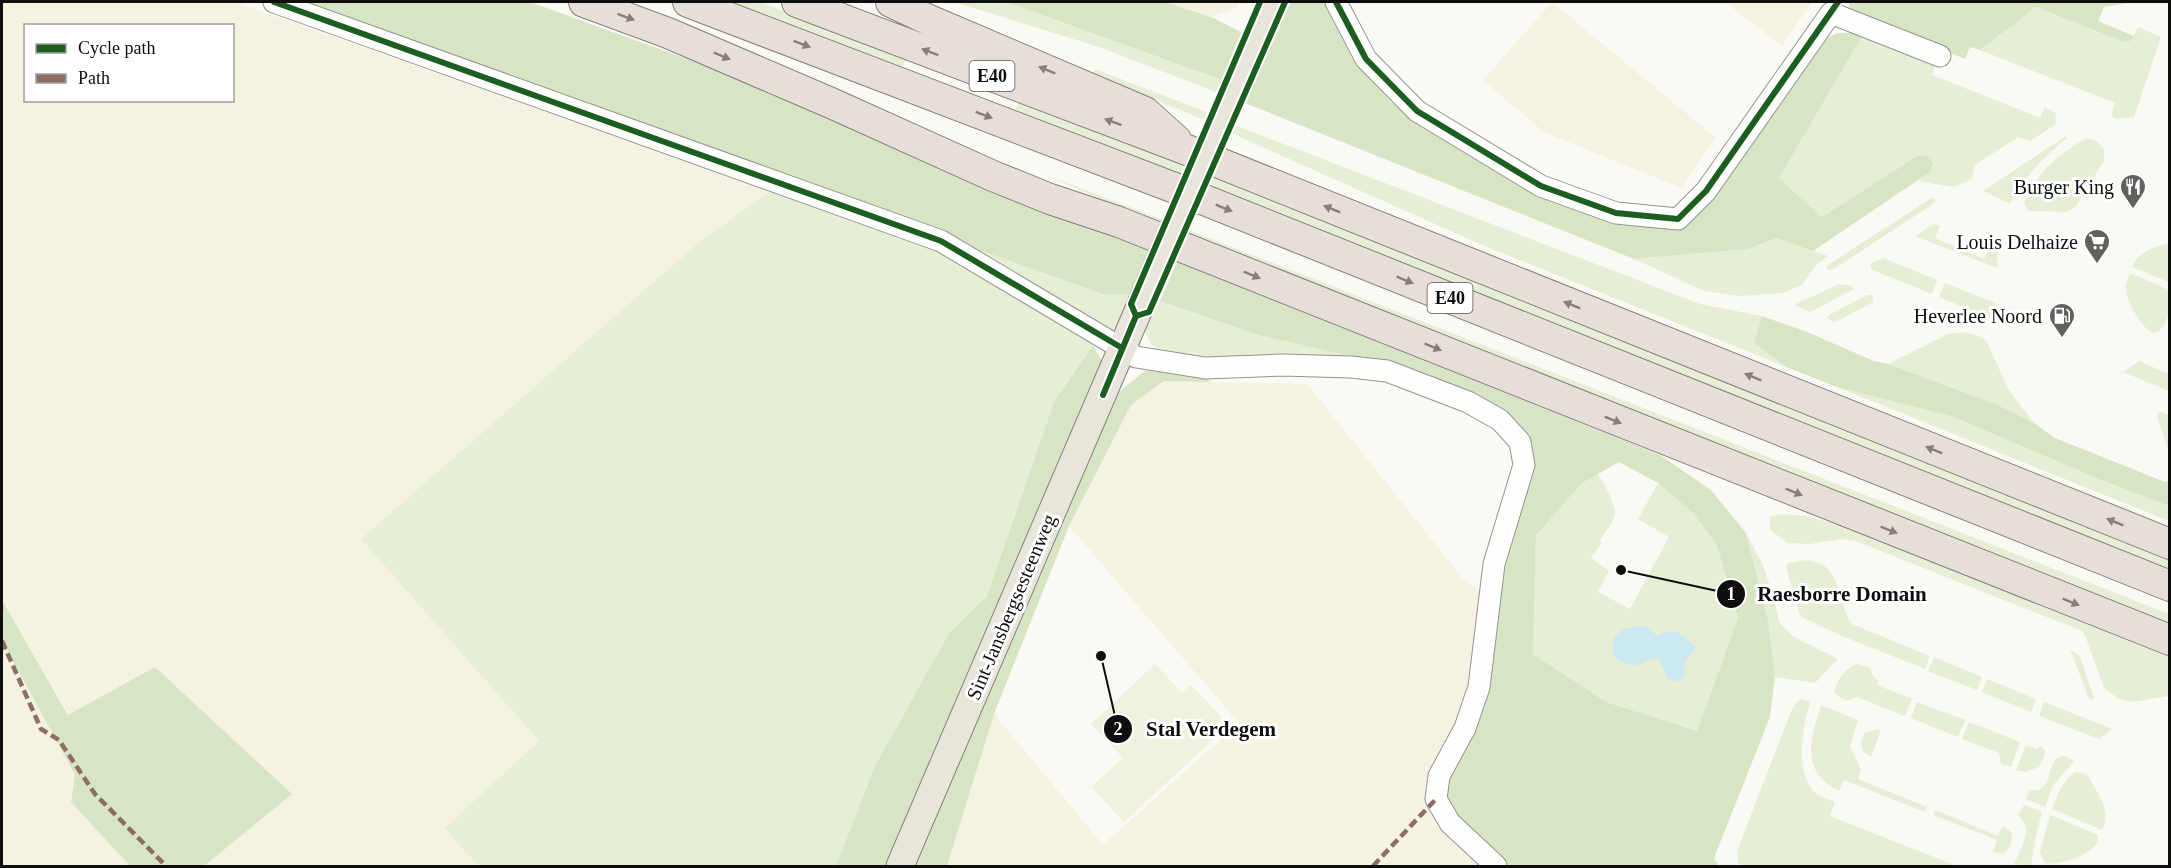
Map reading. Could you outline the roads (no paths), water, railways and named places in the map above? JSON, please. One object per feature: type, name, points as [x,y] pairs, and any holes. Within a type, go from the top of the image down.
[{"type":"highway","points":[[584,2],[668,33],[1050,199],[1119,222],[2169,640]]},
{"type":"highway","name":"E40","points":[[688,2],[1183,192],[2169,586]]},
{"type":"highway","name":"E40","points":[[797,2],[1187,150],[2169,544]]},
{"type":"highway","points":[[891,2],[1145,112],[1187,150]]},
{"type":"highway","points":[[728,16],[751,44],[1058,190],[1119,222]]},
{"type":"main road","name":"Sint-Jansbergsesteenweg","points":[[900,867],[1272,2]]},
{"type":"street","points":[[274,2],[941,241],[1136,357],[1205,368],[1282,365],[1351,367],[1387,371],[1468,402],[1500,420],[1520,442],[1524,465],[1494,564],[1479,687],[1465,728],[1439,776],[1436,788],[1436,799],[1450,823],[1496,867]]},
{"type":"street","points":[[1336,2],[1366,59],[1418,111],[1541,186],[1616,213],[1678,219],[1706,191],[1831,12],[1940,56]]},
{"type":"water","points":[[1647,626],[1657,636],[1665,632],[1676,631],[1695,646],[1695,651],[1685,662],[1684,675],[1681,680],[1669,680],[1658,658],[1635,665],[1623,663],[1616,657],[1613,649],[1614,637],[1623,629]]},
{"type":"place","name":"Burger King","points":[[2133,210]]},
{"type":"place","name":"Louis Delhaize","points":[[2097,265]]},
{"type":"place","name":"Heverlee Noord","points":[[2062,339]]},
{"type":"place","name":"Raesborre Domain","points":[[1621,570]]},
{"type":"place","name":"Stal Verdegem","points":[[1101,656]]}]
